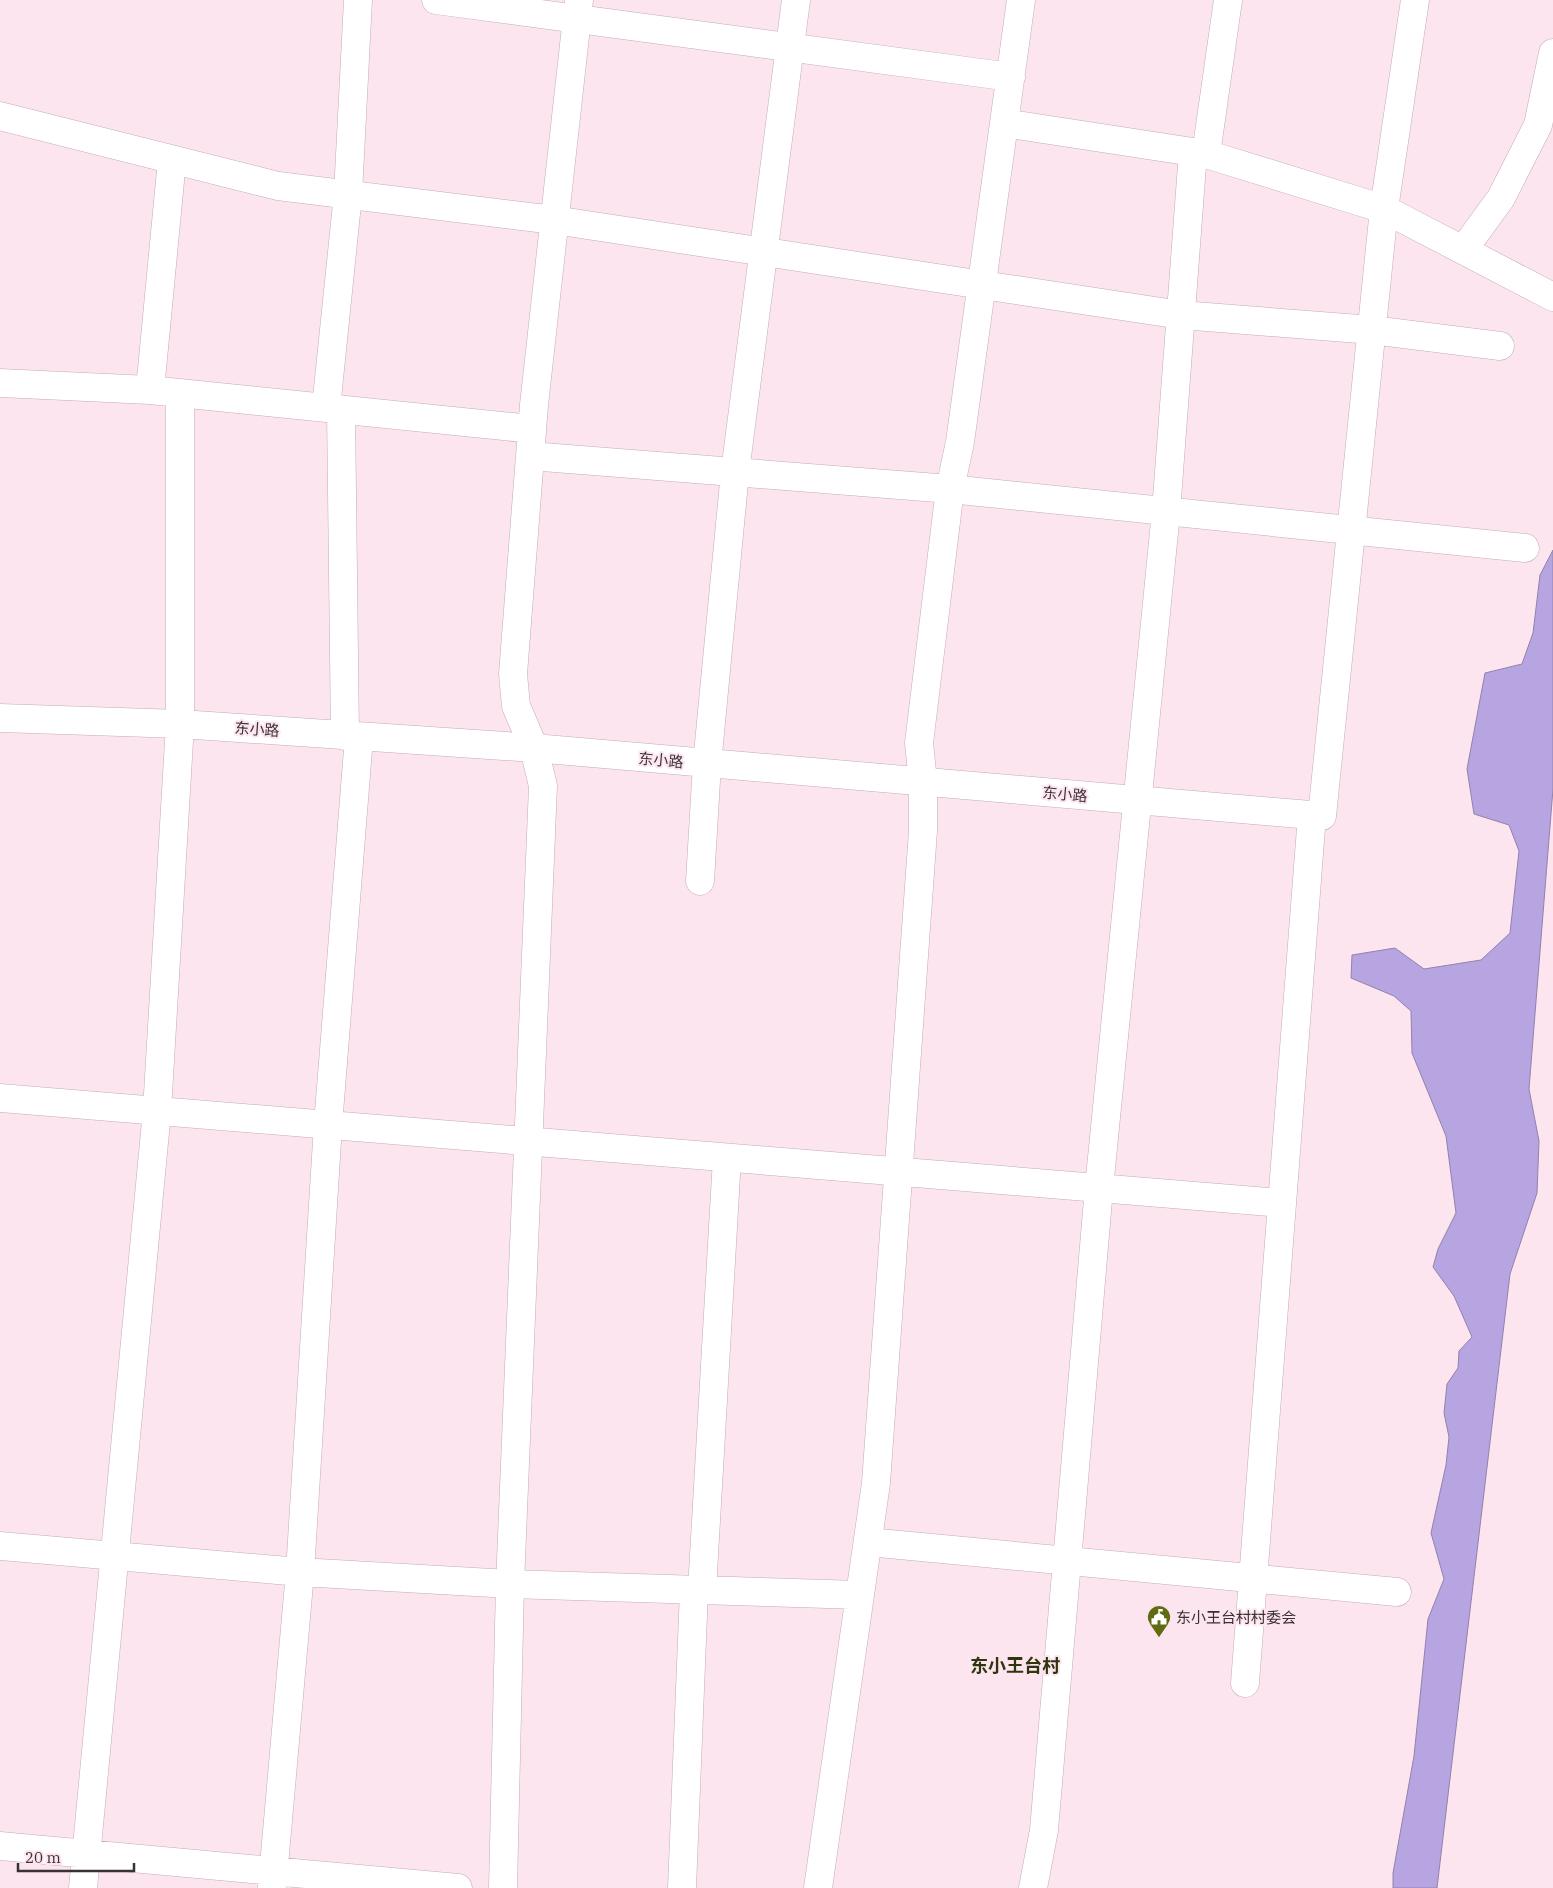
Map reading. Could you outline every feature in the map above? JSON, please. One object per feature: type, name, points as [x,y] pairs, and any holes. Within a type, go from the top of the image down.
[{"type":"street","points":[[273,1880],[300,1572],[352,736],[334,409],[358,0]]},
{"type":"street","points":[[436,0],[577,10],[790,46],[1010,77]]},
{"type":"street","points":[[700,881],[707,764],[735,472],[796,0]]},
{"type":"street","points":[[818,1888],[876,1483],[923,831],[923,782],[919,743],[950,488],[960,442],[1021,0]]},
{"type":"street","points":[[1033,1888],[1044,1830],[1099,1188],[1166,512],[1181,316],[1200,153],[1228,0]]},
{"type":"street","points":[[1245,1683],[1282,1203],[1317,816],[1351,530],[1384,209],[1415,0]]},
{"type":"street","points":[[503,1888],[510,1584],[543,786],[534,748],[516,706],[513,674],[532,429],[577,10]]},
{"type":"street","points":[[1463,250],[1500,198],[1538,125],[1553,53]]},
{"type":"street","points":[[0,116],[278,186],[554,220],[982,284],[1181,316],[1372,330],[1500,346]]},
{"type":"street","points":[[1004,123],[1200,153],[1384,209],[1553,297]]},
{"type":"street","points":[[150,390],[172,160]]},
{"type":"street","points":[[0,384],[150,390],[532,429]]},
{"type":"street","points":[[82,1888],[157,1111],[180,724],[180,393]]},
{"type":"street","points":[[530,456],[950,488],[1525,548]]},
{"type":"street","name":"东小路","points":[[0,718],[180,724],[534,748],[1317,816]]},
{"type":"street","points":[[0,1098],[1282,1203]]},
{"type":"street","points":[[682,1888],[698,1590],[727,1158]]},
{"type":"street","points":[[868,1542],[1397,1592]]},
{"type":"street","points":[[0,1546],[300,1572],[510,1584],[860,1594]]},
{"type":"street","points":[[0,1846],[85,1854],[273,1880],[458,1888]]},
{"type":"shaded area","points":[[1553,550],[1553,789],[1529,1089],[1539,1141],[1537,1193],[1510,1274],[1437,1888],[1393,1888],[1393,1873],[1414,1756],[1428,1619],[1444,1579],[1431,1533],[1446,1465],[1449,1437],[1444,1413],[1447,1384],[1458,1368],[1459,1351],[1472,1337],[1454,1296],[1433,1267],[1438,1249],[1456,1213],[1446,1136],[1412,1053],[1411,1011],[1394,996],[1351,978],[1352,955],[1395,948],[1424,969],[1481,960],[1510,933],[1519,851],[1509,825],[1474,814],[1467,769],[1485,673],[1522,664],[1533,633],[1540,575]]},
{"type":"place","name":"东小王台村村委会","points":[[1159,1638]]},
{"type":"district","name":"东小王台村","points":[[1015,1665]]}]
